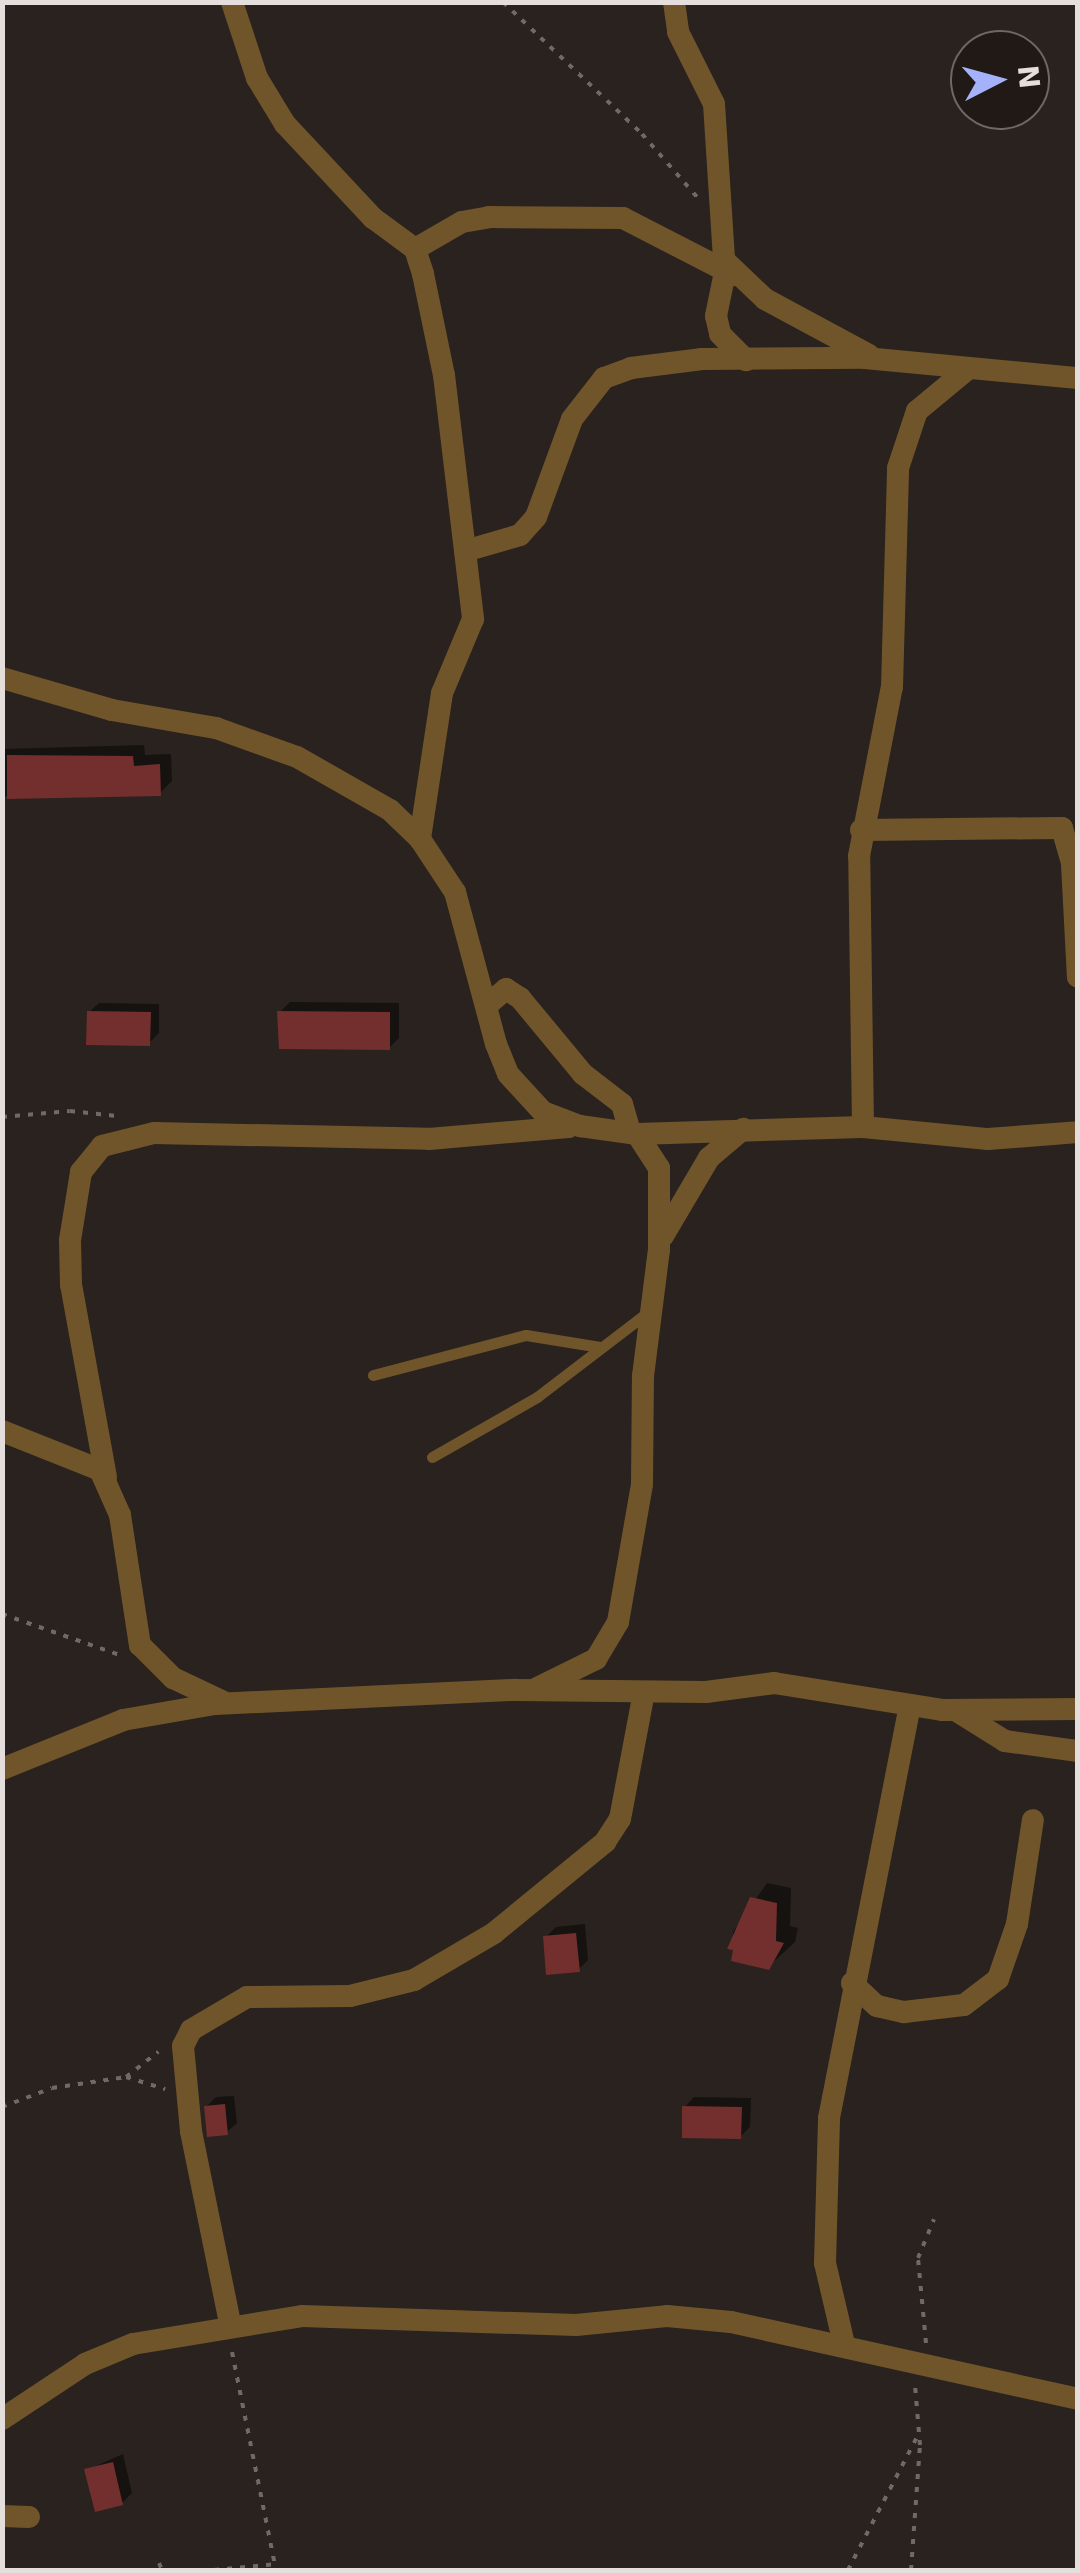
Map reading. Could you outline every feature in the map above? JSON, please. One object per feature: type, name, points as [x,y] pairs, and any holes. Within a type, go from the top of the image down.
[{"type":"street","points":[[232,2],[258,78],[285,124],[374,218],[415,249],[444,375],[472,629],[439,706],[420,839]]},
{"type":"street","points":[[674,2],[678,32],[714,104],[718,219],[729,274],[716,316],[720,334],[746,360]]},
{"type":"street","points":[[415,249],[462,222],[489,217],[623,218],[877,359]]},
{"type":"street","points":[[466,551],[520,535],[536,517],[572,419],[604,378],[659,363],[877,359],[1078,378]]},
{"type":"street","points":[[864,1128],[861,830],[892,687],[904,439],[917,411],[969,368]]},
{"type":"street","points":[[2,678],[112,710],[216,728],[297,757],[356,788],[420,839],[455,892],[496,1044],[522,1094],[542,1112],[580,1126]]},
{"type":"street","points":[[861,830],[1062,828],[1072,864],[1078,977]]},
{"type":"street","points":[[487,1005],[506,989],[520,998],[582,1074],[622,1104],[634,1133],[658,1168],[659,1244],[642,1484],[614,1637],[596,1659],[534,1690]]},
{"type":"street","points":[[227,1703],[173,1678],[140,1645],[120,1515],[106,1477],[71,1285],[70,1240],[81,1172],[102,1146],[154,1133],[430,1139],[580,1126],[634,1133],[864,1128],[988,1139],[1078,1132]]},
{"type":"street","points":[[659,1244],[709,1158],[743,1129]]},
{"type":"street","points":[[2,1431],[75,1457],[106,1477]]},
{"type":"street","points":[[2,1769],[123,1720],[227,1703],[534,1690],[644,1692],[774,1683],[955,1710],[1078,1710]]},
{"type":"street","points":[[229,2323],[187,2095],[187,2040],[203,2018],[247,1997],[350,1996],[414,1980],[494,1933],[606,1842],[620,1819],[644,1692]]},
{"type":"street","points":[[844,2344],[826,2278],[826,2164],[852,1984],[910,1706]]},
{"type":"street","points":[[955,1710],[1004,1740],[1078,1750]]},
{"type":"street","points":[[852,1984],[877,2006],[904,2012],[964,2005],[998,1979],[1017,1924],[1034,1820]]},
{"type":"street","points":[[2,2420],[85,2364],[133,2344],[229,2323],[372,2316],[576,2325],[667,2316],[844,2344],[1078,2400]]},
{"type":"street","points":[[2,2516],[28,2516]]},
{"type":"lane","points":[[432,1457],[537,1397],[652,1309]]},
{"type":"lane","points":[[373,1375],[526,1336],[600,1348]]},
{"type":"path","points":[[503,2],[642,134],[718,219]]},
{"type":"path","points":[[2,1118],[70,1111],[122,1117]]},
{"type":"path","points":[[2,1614],[45,1634],[94,1642],[133,1664]]},
{"type":"path","points":[[126,2078],[152,2054],[187,2040]]},
{"type":"path","points":[[2,2108],[52,2088],[126,2078],[187,2095]]},
{"type":"path","points":[[911,2570],[919,2434],[918,2258],[934,2220]]},
{"type":"path","points":[[214,2570],[276,2567],[273,2536],[261,2514],[229,2323]]},
{"type":"path","points":[[848,2570],[919,2434]]},
{"type":"path","points":[[159,2563],[162,2570]]},
{"type":"building","points":[[7,755],[133,756],[134,766],[160,764],[161,796],[7,799]]},
{"type":"building","points":[[87,1011],[151,1012],[150,1046],[86,1045]]},
{"type":"building","points":[[277,1011],[390,1012],[390,1050],[279,1049]]},
{"type":"building","points":[[750,1897],[777,1903],[776,1941],[784,1943],[769,1970],[731,1961],[733,1950],[727,1949]]},
{"type":"building","points":[[576,1933],[580,1972],[546,1975],[543,1936]]},
{"type":"building","points":[[225,2104],[228,2135],[207,2137],[204,2106]]},
{"type":"building","points":[[682,2106],[742,2107],[741,2139],[682,2138]]},
{"type":"building","points":[[113,2462],[123,2505],[95,2512],[84,2469]]}]
